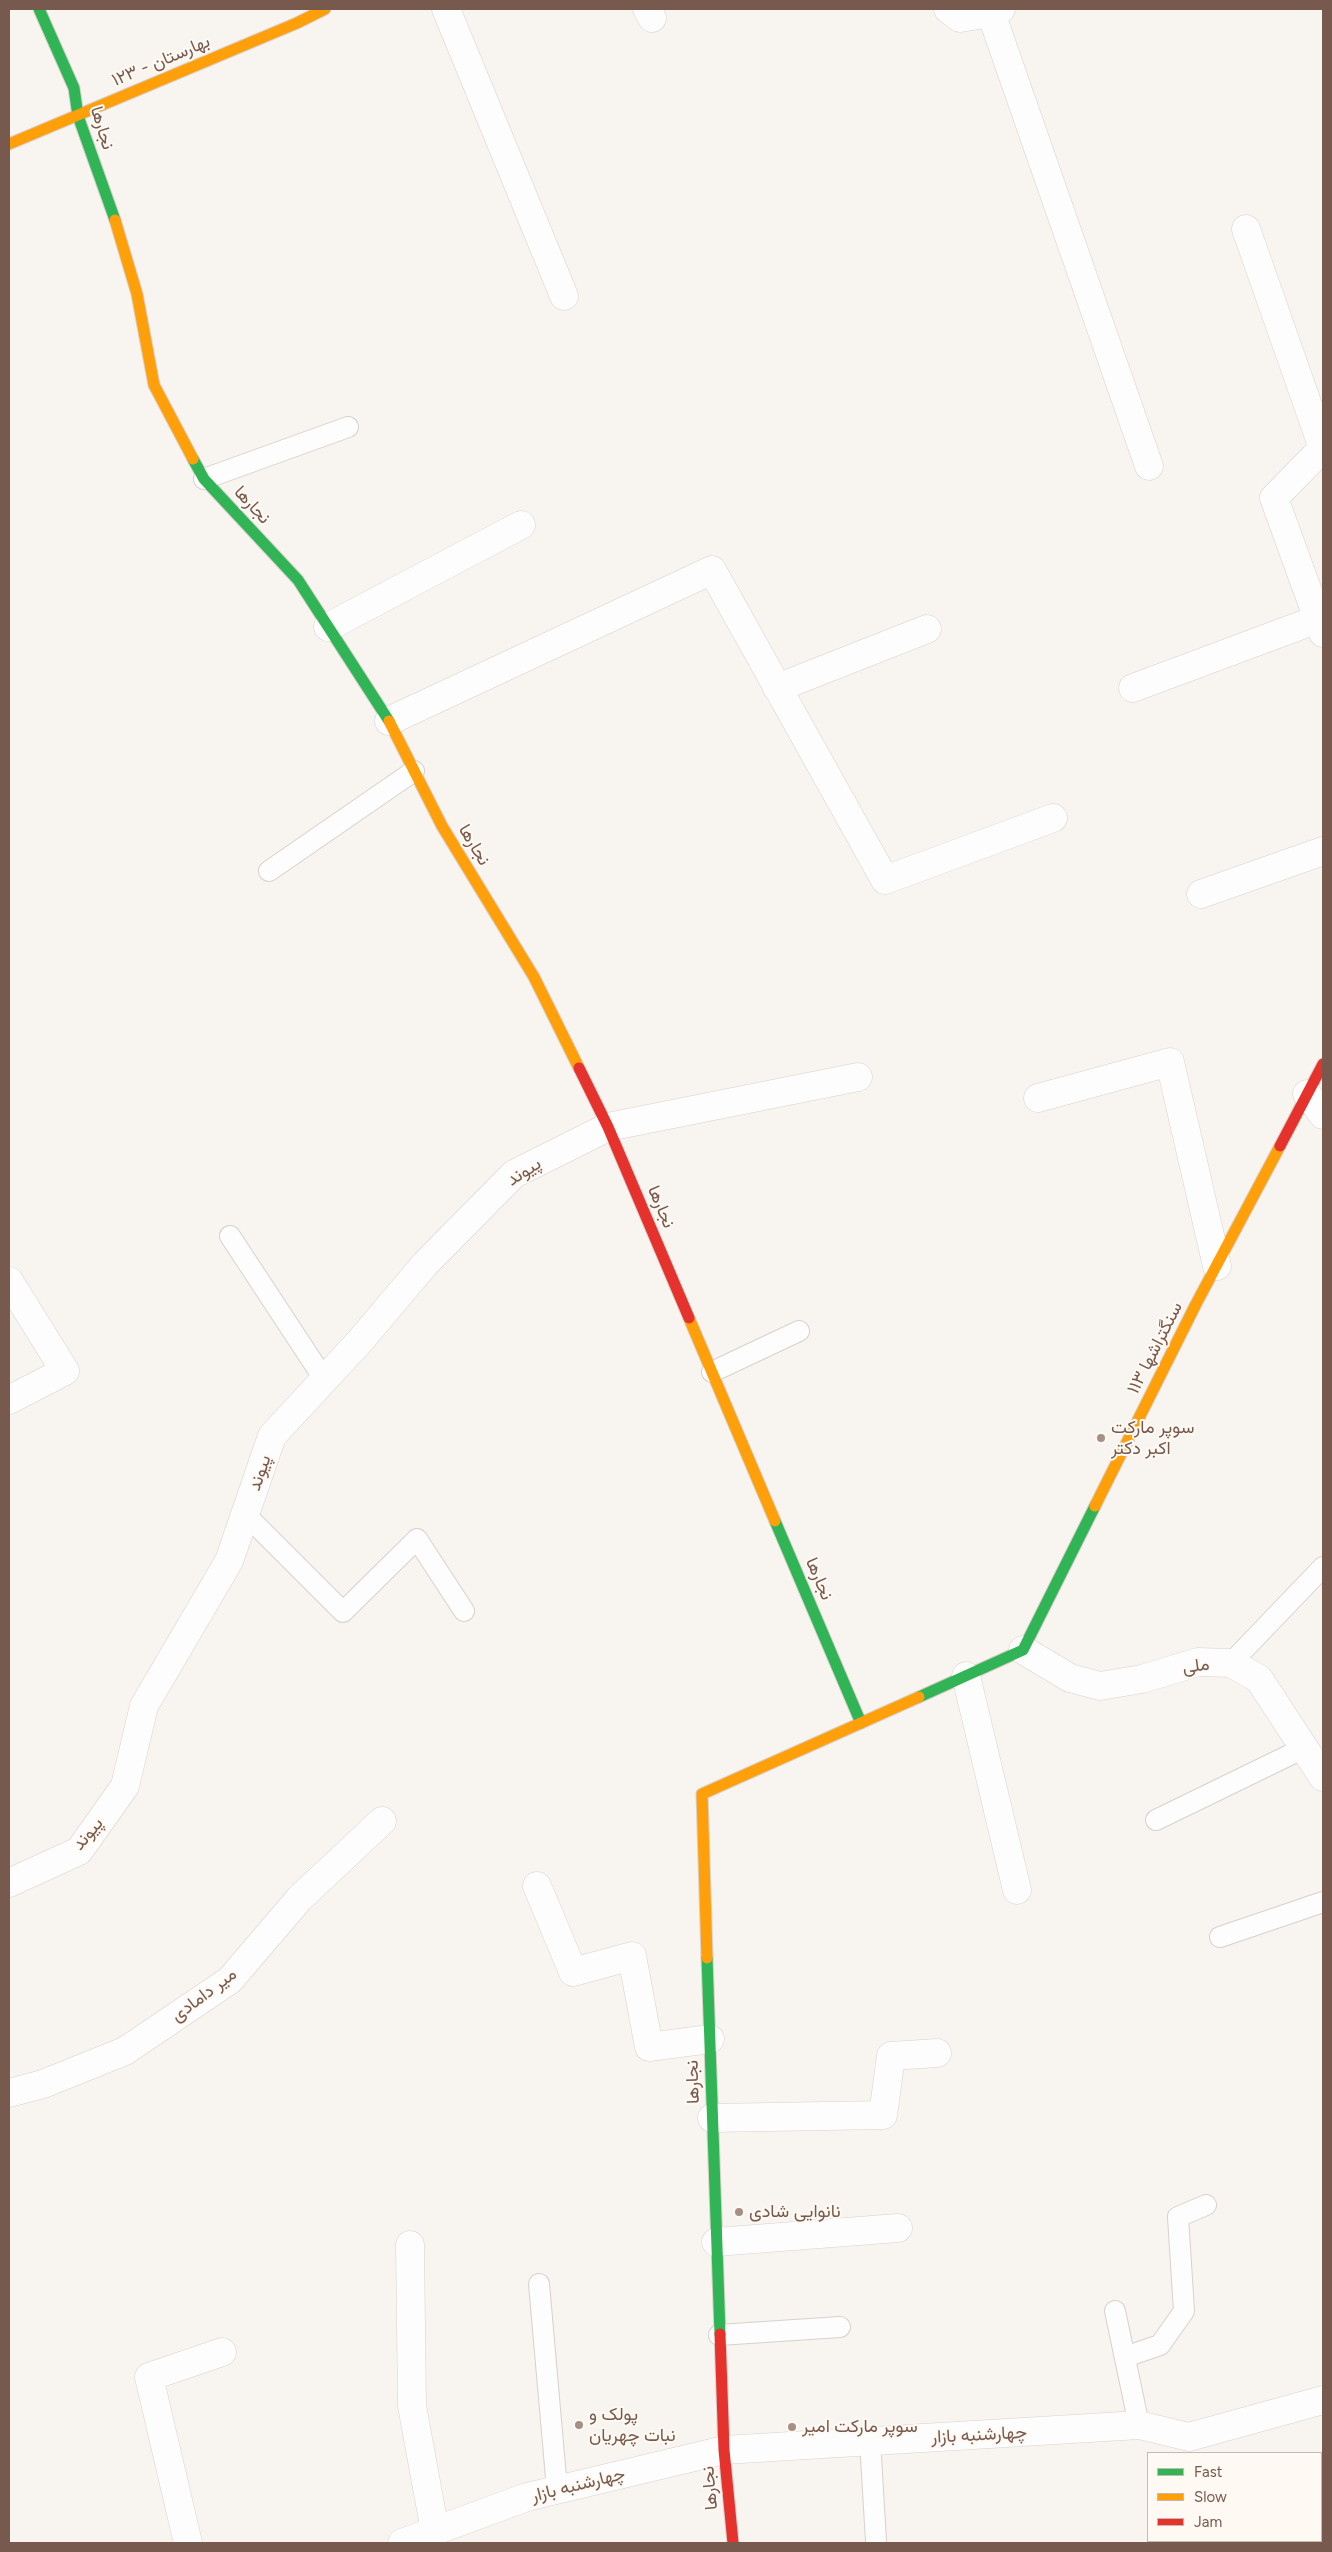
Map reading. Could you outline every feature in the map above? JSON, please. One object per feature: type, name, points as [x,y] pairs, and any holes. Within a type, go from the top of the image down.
[{"type":"street","name":"نجارها","points":[[38,9],[74,88],[78,116],[113,215],[137,294],[154,385],[204,479],[298,580],[389,721],[442,826],[534,977],[608,1128],[861,1723]]},
{"type":"street","name":"بهارستان - ۱۲۳","points":[[9,144],[325,9]]},
{"type":"street","points":[[446,9],[564,296]]},
{"type":"street","points":[[948,9],[960,18],[996,11],[1149,466]]},
{"type":"street","points":[[1133,688],[1321,626],[1274,498],[1323,448],[1246,229]]},
{"type":"street","points":[[328,627],[521,525]]},
{"type":"street","points":[[389,721],[712,570],[885,880],[1052,818]]},
{"type":"street","points":[[777,688],[927,629]]},
{"type":"street","points":[[1201,894],[1323,851]]},
{"type":"street","points":[[1038,1098],[1170,1062],[1217,1266]]},
{"type":"street","name":"سنگتراشها ۱۱۳","points":[[1023,1650],[1217,1266],[1315,1105],[1323,1064]]},
{"type":"street","name":"پیوند","points":[[9,1883],[79,1851],[125,1786],[144,1706],[229,1561],[272,1436],[425,1264],[514,1174],[608,1128],[858,1077]]},
{"type":"street","points":[[9,1281],[65,1371],[9,1400]]},
{"type":"street","name":"نجارها","points":[[733,2543],[724,2450],[719,2335],[702,1794],[1023,1650]]},
{"type":"street","name":"ملی","points":[[1023,1650],[1070,1678],[1100,1686],[1142,1679],[1198,1662],[1231,1663],[1259,1679],[1323,1777]]},
{"type":"street","points":[[966,1676],[1017,1890]]},
{"type":"street","name":"میر دامادی","points":[[9,2093],[43,2084],[126,2051],[230,1980],[299,1899],[382,1821]]},
{"type":"street","points":[[537,1886],[572,1972],[632,1956],[649,2047],[710,2039]]},
{"type":"street","points":[[712,2118],[883,2115],[891,2056],[937,2053]]},
{"type":"street","points":[[716,2242],[898,2228]]},
{"type":"street","points":[[410,2245],[412,2406],[435,2531]]},
{"type":"street","points":[[188,2543],[149,2378],[222,2352]]},
{"type":"street","name":"چهارشنبه بازار","points":[[402,2543],[526,2497],[724,2450],[1139,2425],[1189,2437],[1323,2400]]},
{"type":"lane","points":[[204,479],[348,428]]},
{"type":"lane","points":[[269,871],[414,771]]},
{"type":"lane","points":[[230,1236],[324,1379]]},
{"type":"lane","points":[[712,1372],[799,1331]]},
{"type":"lane","points":[[245,1514],[343,1612],[417,1539],[464,1611]]},
{"type":"lane","points":[[1231,1663],[1323,1567]]},
{"type":"lane","points":[[1156,1820],[1304,1748]]},
{"type":"lane","points":[[1220,1937],[1323,1902]]},
{"type":"lane","points":[[1125,2357],[1160,2345],[1184,2311],[1178,2217],[1206,2205]]},
{"type":"lane","points":[[539,2284],[557,2489]]},
{"type":"lane","points":[[1115,2311],[1139,2425]]},
{"type":"lane","points":[[719,2335],[840,2327]]},
{"type":"lane","points":[[870,2441],[876,2541]]},
{"type":"traffic: fast","points":[[39,9],[74,88],[78,116],[115,220]]},
{"type":"traffic: fast","points":[[193,459],[204,479],[298,580],[389,721]]},
{"type":"traffic: fast","points":[[919,1697],[1023,1650],[1095,1506]]},
{"type":"traffic: fast","points":[[775,1521],[861,1723]]},
{"type":"traffic: fast","points":[[707,1958],[720,2334]]},
{"type":"traffic: slow","points":[[9,144],[297,23],[325,9]]},
{"type":"traffic: slow","points":[[115,220],[137,294],[154,385],[193,459]]},
{"type":"traffic: slow","points":[[389,721],[442,826],[534,977],[579,1068]]},
{"type":"traffic: slow","points":[[1095,1506],[1196,1304],[1280,1146]]},
{"type":"traffic: slow","points":[[689,1318],[775,1521]]},
{"type":"traffic: slow","points":[[707,1958],[702,1794],[919,1697]]},
{"type":"traffic: jam","points":[[1280,1146],[1323,1064]]},
{"type":"traffic: jam","points":[[579,1068],[608,1127],[689,1318]]},
{"type":"traffic: jam","points":[[720,2334],[724,2450],[733,2543]]},
{"type":"place","name":"سوپر مارکت اکبر دکتر","points":[[1101,1438]]},
{"type":"place","name":"نانوایی شادی","points":[[739,2212]]},
{"type":"place","name":"پولک و نبات چهریان","points":[[579,2425]]},
{"type":"place","name":"سوپر مارکت امیر","points":[[792,2427]]}]
